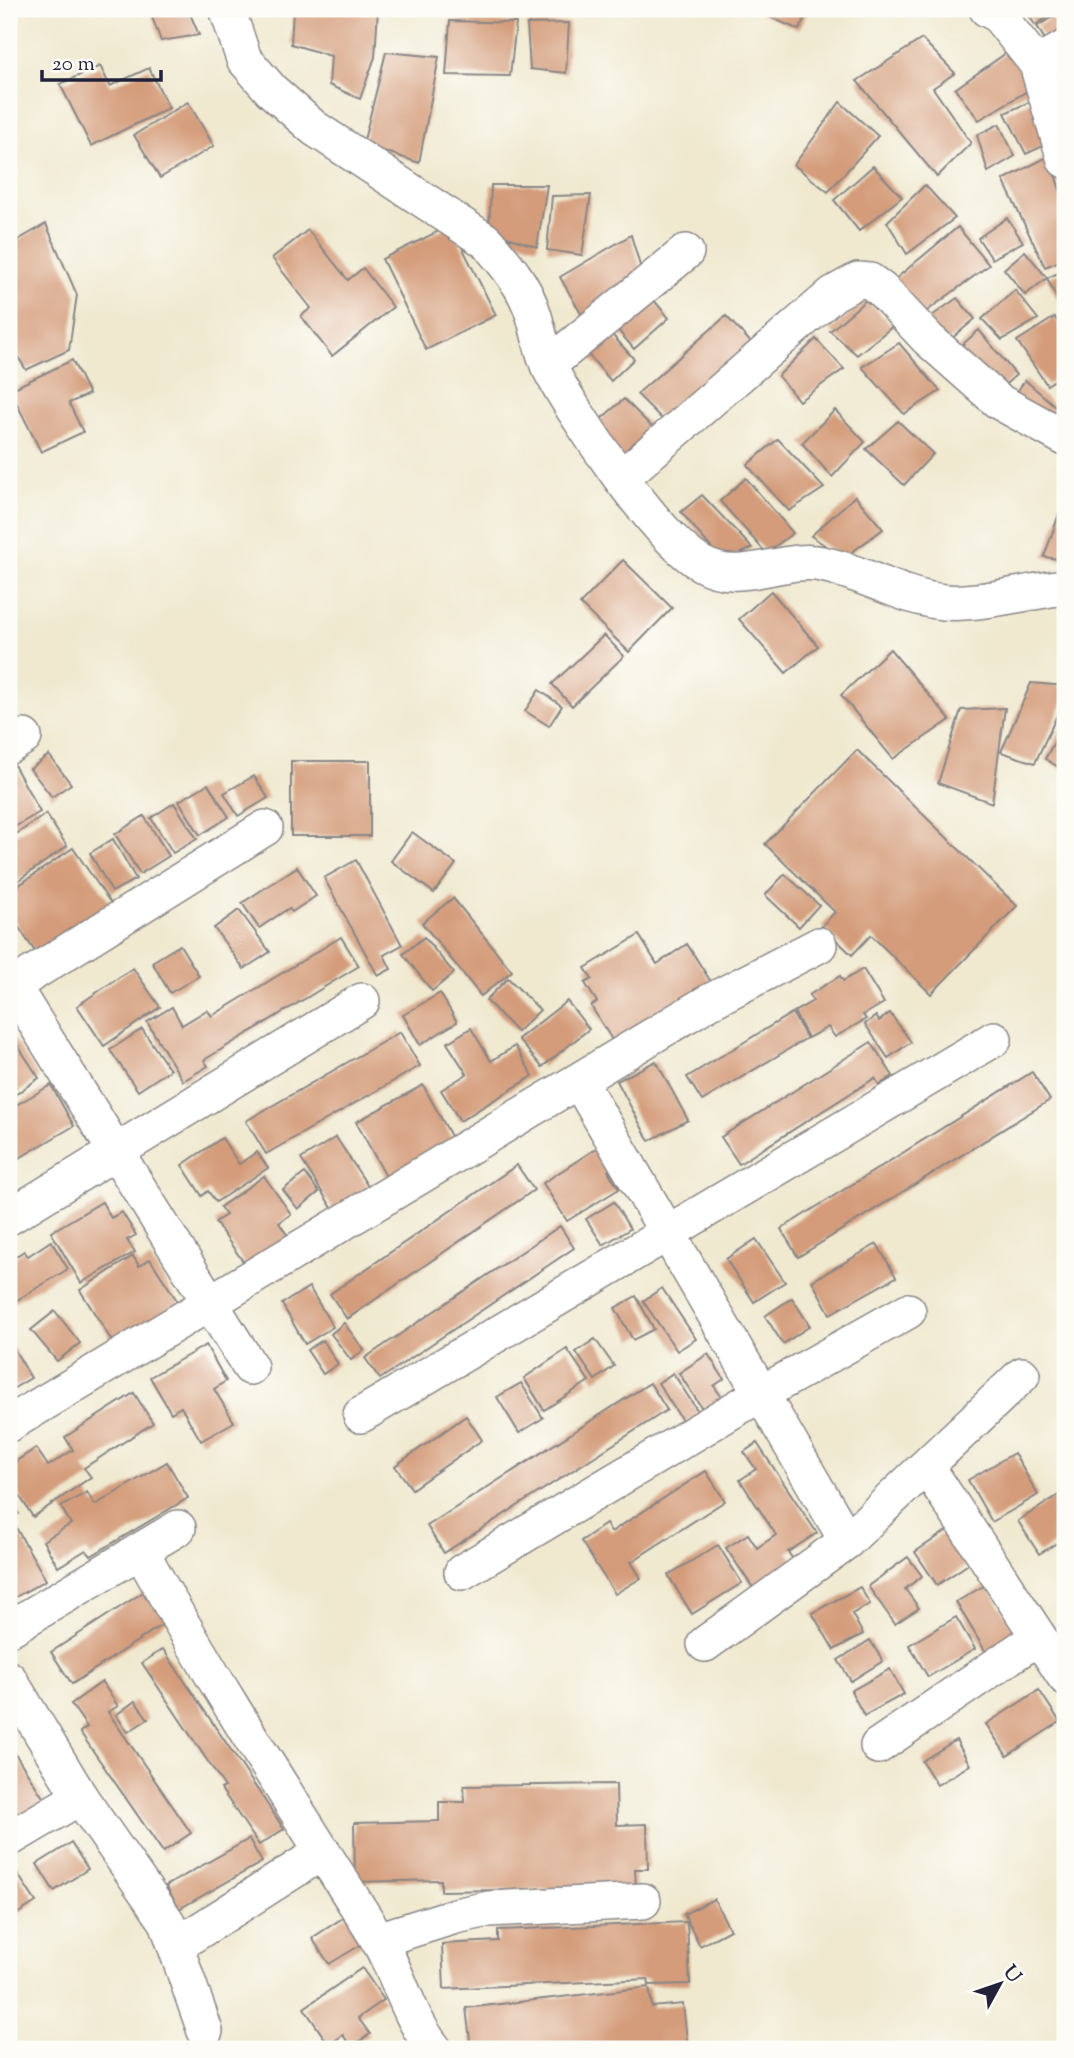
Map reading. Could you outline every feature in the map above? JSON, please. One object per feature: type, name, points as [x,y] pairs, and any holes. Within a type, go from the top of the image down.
[{"type":"street","points":[[227,9],[244,59],[271,90],[314,128],[486,241],[506,264],[524,290],[548,365],[621,478],[673,538],[702,564],[729,572],[760,571],[800,562],[822,564],[944,602],[1065,587]]},
{"type":"street","points":[[987,9],[998,14],[1051,56],[1065,160]]},
{"type":"street","points":[[548,365],[686,252]]},
{"type":"street","points":[[621,478],[833,295],[858,280],[870,281],[882,290],[928,339],[998,401],[1065,438]]},
{"type":"street","points":[[250,1367],[117,1150],[10,984],[265,828]]},
{"type":"street","points":[[9,1424],[707,1003],[819,945]]},
{"type":"street","points":[[9,1217],[362,1001]]},
{"type":"street","points":[[361,1415],[995,1039]]},
{"type":"street","points":[[579,1082],[847,1541]]},
{"type":"street","points":[[462,1572],[762,1393],[908,1311]]},
{"type":"street","points":[[705,1644],[847,1541],[1022,1375]]},
{"type":"street","points":[[878,1746],[1056,1660],[927,1467]]},
{"type":"street","points":[[9,1629],[178,1528]]},
{"type":"street","points":[[141,1551],[321,1853],[378,1940],[417,2028],[434,2049]]},
{"type":"street","points":[[9,1679],[80,1797],[167,1922],[177,1944],[205,2031]]},
{"type":"street","points":[[9,1839],[80,1797]]},
{"type":"street","points":[[177,1944],[321,1853]]},
{"type":"street","points":[[378,1940],[455,1916],[489,1909],[643,1901]]},
{"type":"building","points":[[149,9],[188,9],[199,35],[161,41]]},
{"type":"building","points":[[293,9],[378,9],[375,57],[360,99],[329,85],[331,56],[291,44]]},
{"type":"building","points":[[491,9],[549,9],[548,15]]},
{"type":"building","points":[[752,9],[809,9],[799,30]]},
{"type":"building","points":[[1025,9],[1061,9],[1035,25]]},
{"type":"building","points":[[1065,10],[1065,45],[1052,52],[1037,26]]},
{"type":"building","points":[[450,21],[516,23],[510,76],[446,75]]},
{"type":"building","points":[[569,23],[566,73],[530,69],[527,24]]},
{"type":"building","points":[[922,39],[955,73],[933,88],[971,143],[937,177],[857,81]]},
{"type":"building","points":[[1009,51],[1032,88],[979,120],[955,89]]},
{"type":"building","points":[[386,52],[439,57],[419,163],[363,144]]},
{"type":"building","points":[[100,66],[110,86],[149,68],[169,108],[91,146],[60,84]]},
{"type":"building","points":[[1038,98],[1052,142],[1026,154],[1005,113]]},
{"type":"building","points":[[188,102],[214,146],[160,178],[134,135]]},
{"type":"building","points":[[840,102],[878,136],[828,192],[794,165]]},
{"type":"building","points":[[999,124],[1015,156],[988,172],[977,135]]},
{"type":"building","points":[[1049,156],[1065,205],[1065,259],[1045,267],[1003,180]]},
{"type":"building","points":[[873,166],[902,197],[859,231],[834,200]]},
{"type":"building","points":[[491,185],[547,185],[537,247],[489,231]]},
{"type":"building","points":[[925,185],[955,218],[907,254],[887,222]]},
{"type":"building","points":[[591,195],[582,255],[547,250],[552,196]]},
{"type":"building","points":[[1007,218],[1023,242],[992,259],[978,238]]},
{"type":"building","points":[[46,224],[77,295],[69,350],[26,370],[9,342],[9,245]]},
{"type":"building","points":[[451,225],[496,315],[426,350],[382,259]]},
{"type":"building","points":[[958,227],[989,265],[923,314],[894,280]]},
{"type":"building","points":[[308,230],[348,280],[363,268],[393,307],[332,356],[301,316],[311,308],[272,258]]},
{"type":"building","points":[[631,235],[645,283],[587,324],[560,277]]},
{"type":"building","points":[[1025,251],[1047,278],[1025,295],[1004,269]]},
{"type":"building","points":[[1065,270],[1065,315],[1047,278]]},
{"type":"building","points":[[1015,290],[1038,319],[1002,340],[982,319]]},
{"type":"building","points":[[646,291],[669,318],[634,349],[612,323]]},
{"type":"building","points":[[957,298],[975,319],[945,344],[922,323]]},
{"type":"building","points":[[866,300],[893,326],[857,355],[830,331]]},
{"type":"building","points":[[726,316],[760,352],[673,430],[637,394]]},
{"type":"building","points":[[1055,317],[1065,336],[1065,373],[1047,385],[1017,341]]},
{"type":"building","points":[[605,327],[634,359],[611,381],[585,351]]},
{"type":"building","points":[[979,330],[1016,375],[997,392],[955,351]]},
{"type":"building","points":[[816,339],[844,369],[799,401],[778,376]]},
{"type":"building","points":[[899,343],[940,391],[904,414],[862,367]]},
{"type":"building","points":[[72,360],[89,394],[69,403],[83,432],[41,452],[10,390]]},
{"type":"building","points":[[1025,380],[1063,413],[1056,428],[1013,398]]},
{"type":"building","points":[[624,399],[662,437],[628,466],[595,424]]},
{"type":"building","points":[[835,410],[865,442],[832,477],[802,443]]},
{"type":"building","points":[[898,421],[933,454],[904,485],[866,449]]},
{"type":"building","points":[[778,439],[824,488],[789,511],[747,465]]},
{"type":"building","points":[[746,478],[793,533],[766,553],[720,501]]},
{"type":"building","points":[[702,495],[752,548],[723,562],[681,512]]},
{"type":"building","points":[[855,496],[883,529],[844,558],[811,536]]},
{"type":"building","points":[[1065,497],[1065,560],[1044,557]]},
{"type":"building","points":[[623,560],[672,608],[629,652],[580,604]]},
{"type":"building","points":[[771,591],[818,646],[786,673],[739,619]]},
{"type":"building","points":[[604,635],[624,656],[572,706],[552,684]]},
{"type":"building","points":[[890,649],[950,720],[893,759],[841,695]]},
{"type":"building","points":[[1031,683],[1065,686],[1065,698],[1035,763],[1001,752]]},
{"type":"building","points":[[539,690],[562,706],[549,726],[525,711]]},
{"type":"building","points":[[1005,708],[992,803],[938,783],[961,710]]},
{"type":"building","points":[[1065,722],[1065,771],[1045,759]]},
{"type":"building","points":[[857,750],[1017,906],[931,994],[871,935],[852,955],[822,926],[835,912],[765,844]]},
{"type":"building","points":[[49,755],[71,784],[52,797],[30,769]]},
{"type":"building","points":[[291,761],[370,761],[370,836],[291,836]]},
{"type":"building","points":[[14,765],[40,812],[9,830],[9,768]]},
{"type":"building","points":[[254,776],[268,798],[238,816],[224,793]]},
{"type":"building","points":[[208,784],[229,817],[200,835],[179,801]]},
{"type":"building","points":[[174,803],[197,839],[173,853],[151,818]]},
{"type":"building","points":[[46,814],[67,846],[9,887],[9,839]]},
{"type":"building","points":[[144,816],[169,856],[140,874],[115,834]]},
{"type":"building","points":[[412,832],[456,864],[434,893],[391,861]]},
{"type":"building","points":[[113,839],[136,879],[112,892],[90,853]]},
{"type":"building","points":[[73,848],[112,905],[38,956],[9,913],[9,892]]},
{"type":"building","points":[[356,860],[402,945],[384,955],[391,969],[378,976],[324,878]]},
{"type":"building","points":[[297,867],[316,896],[292,912],[289,908],[259,928],[242,903]]},
{"type":"building","points":[[785,874],[819,905],[799,927],[765,895]]},
{"type":"building","points":[[453,898],[512,971],[481,996],[422,923]]},
{"type":"building","points":[[239,910],[270,952],[244,969],[214,928]]},
{"type":"building","points":[[639,935],[657,964],[687,944],[711,982],[614,1043],[591,1006],[597,1002],[585,983],[592,979],[585,968]]},
{"type":"building","points":[[341,937],[359,966],[204,1060],[208,1066],[183,1081],[147,1022],[172,1007],[182,1025],[207,1010],[212,1016]]},
{"type":"building","points":[[424,937],[454,973],[432,991],[403,954]]},
{"type":"building","points":[[180,945],[199,976],[170,993],[152,962]]},
{"type":"building","points":[[133,968],[160,1007],[104,1046],[77,1006]]},
{"type":"building","points":[[863,969],[884,1003],[863,1015],[866,1019],[835,1037],[828,1027],[808,1038],[794,1012],[813,1001],[809,995],[840,976],[843,981]]},
{"type":"building","points":[[508,978],[540,1010],[517,1032],[486,1000]]},
{"type":"building","points":[[440,993],[457,1022],[420,1045],[403,1015]]},
{"type":"building","points":[[567,1001],[589,1029],[542,1067],[518,1039]]},
{"type":"building","points":[[792,1013],[807,1038],[702,1101],[687,1077]]},
{"type":"building","points":[[890,1013],[911,1042],[888,1058],[865,1024],[876,1016],[879,1021]]},
{"type":"building","points":[[471,1028],[491,1061],[515,1046],[533,1076],[460,1121],[441,1090],[467,1074],[447,1043]]},
{"type":"building","points":[[142,1029],[170,1070],[138,1091],[110,1050]]},
{"type":"building","points":[[9,1032],[39,1078],[9,1099]]},
{"type":"building","points":[[400,1032],[420,1066],[266,1154],[246,1121]]},
{"type":"building","points":[[871,1042],[893,1076],[879,1085],[875,1078],[739,1164],[721,1137]]},
{"type":"building","points":[[656,1061],[688,1120],[649,1141],[617,1081]]},
{"type":"building","points":[[1032,1072],[1050,1100],[798,1257],[781,1229]]},
{"type":"building","points":[[51,1085],[74,1126],[9,1164],[9,1109]]},
{"type":"building","points":[[423,1085],[457,1147],[390,1184],[356,1122]]},
{"type":"building","points":[[336,1137],[369,1188],[334,1211],[301,1159]]},
{"type":"building","points":[[222,1138],[239,1164],[257,1152],[268,1168],[216,1202],[208,1191],[202,1196],[182,1165]]},
{"type":"building","points":[[600,1146],[613,1167],[608,1171],[619,1189],[567,1221],[543,1183]]},
{"type":"building","points":[[517,1165],[534,1190],[347,1319],[330,1294]]},
{"type":"building","points":[[305,1173],[319,1192],[298,1209],[283,1190]]},
{"type":"building","points":[[264,1176],[291,1214],[279,1223],[292,1242],[250,1271],[215,1222],[226,1215],[220,1207]]},
{"type":"building","points":[[102,1202],[111,1218],[122,1212],[136,1235],[127,1240],[135,1252],[81,1283],[51,1232]]},
{"type":"building","points":[[614,1202],[630,1229],[603,1245],[586,1219]]},
{"type":"building","points":[[560,1226],[574,1248],[380,1379],[365,1358]]},
{"type":"building","points":[[756,1239],[785,1282],[754,1302],[726,1259]]},
{"type":"building","points":[[51,1241],[68,1269],[9,1305],[9,1261],[24,1251],[28,1256]]},
{"type":"building","points":[[877,1244],[896,1277],[830,1314],[812,1281]]},
{"type":"building","points":[[133,1256],[139,1266],[150,1259],[182,1308],[117,1349],[80,1290]]},
{"type":"building","points":[[309,1287],[333,1327],[305,1344],[282,1304]]},
{"type":"building","points":[[662,1288],[696,1339],[677,1351],[643,1301]]},
{"type":"building","points":[[636,1296],[654,1329],[633,1340],[615,1308]]},
{"type":"building","points":[[792,1298],[810,1326],[783,1344],[765,1316]]},
{"type":"building","points":[[55,1311],[80,1343],[57,1361],[31,1330]]},
{"type":"building","points":[[344,1323],[364,1350],[351,1360],[331,1334]]},
{"type":"building","points":[[595,1339],[614,1366],[595,1380],[576,1352]]},
{"type":"building","points":[[323,1340],[338,1364],[323,1374],[307,1350]]},
{"type":"building","points":[[206,1345],[226,1381],[214,1389],[234,1422],[201,1441],[181,1407],[171,1413],[150,1377]]},
{"type":"building","points":[[13,1347],[31,1378],[9,1391],[9,1349]]},
{"type":"building","points":[[567,1349],[589,1381],[544,1410],[524,1378]]},
{"type":"building","points":[[708,1354],[724,1379],[714,1386],[726,1403],[707,1416],[679,1373]]},
{"type":"building","points":[[673,1373],[701,1416],[685,1425],[658,1383]]},
{"type":"building","points":[[521,1383],[543,1418],[519,1433],[497,1397]]},
{"type":"building","points":[[650,1383],[667,1410],[444,1553],[427,1526]]},
{"type":"building","points":[[134,1393],[153,1423],[84,1468],[91,1477],[33,1517],[9,1479],[9,1466],[36,1448],[48,1466],[73,1450],[65,1437]]},
{"type":"building","points":[[466,1416],[482,1440],[412,1489],[395,1466]]},
{"type":"building","points":[[757,1443],[817,1533],[788,1552],[799,1568],[758,1595],[726,1548],[748,1534],[757,1548],[776,1535],[740,1480],[756,1469],[744,1452]]},
{"type":"building","points":[[1014,1453],[1038,1495],[992,1522],[968,1480]]},
{"type":"building","points":[[167,1462],[188,1498],[91,1556],[86,1550],[58,1567],[43,1541],[71,1524],[61,1507],[87,1492],[95,1505]]},
{"type":"building","points":[[706,1471],[725,1501],[631,1562],[641,1578],[615,1594],[581,1541],[606,1524],[611,1532]]},
{"type":"building","points":[[1065,1491],[1065,1538],[1039,1554],[1018,1521]]},
{"type":"building","points":[[9,1498],[19,1514],[11,1519],[46,1580],[10,1600]]},
{"type":"building","points":[[954,1526],[976,1559],[937,1585],[915,1552]]},
{"type":"building","points":[[718,1545],[742,1583],[692,1614],[668,1575]]},
{"type":"building","points":[[908,1557],[922,1576],[905,1589],[919,1608],[895,1624],[868,1586]]},
{"type":"building","points":[[987,1584],[1020,1640],[990,1659],[956,1602]]},
{"type":"building","points":[[860,1587],[870,1604],[852,1614],[863,1634],[834,1650],[812,1613]]},
{"type":"building","points":[[148,1589],[169,1620],[72,1684],[51,1652]]},
{"type":"building","points":[[956,1617],[975,1649],[928,1677],[909,1645]]},
{"type":"building","points":[[870,1640],[883,1661],[851,1681],[838,1660]]},
{"type":"building","points":[[163,1649],[284,1829],[259,1845],[221,1789],[225,1787],[142,1663]]},
{"type":"building","points":[[890,1669],[904,1694],[864,1716],[851,1691]]},
{"type":"building","points":[[102,1682],[118,1706],[108,1712],[191,1833],[163,1852],[80,1732],[87,1727],[71,1704]]},
{"type":"building","points":[[1039,1690],[1060,1722],[1007,1756],[986,1724]]},
{"type":"building","points":[[135,1701],[148,1719],[128,1732],[116,1715]]},
{"type":"building","points":[[956,1740],[970,1765],[937,1785],[922,1761]]},
{"type":"building","points":[[14,1752],[46,1802],[9,1825],[9,1755]]},
{"type":"building","points":[[616,1784],[617,1825],[647,1824],[648,1869],[635,1869],[636,1888],[441,1891],[441,1880],[355,1882],[354,1823],[439,1821],[439,1802],[465,1802],[464,1786]]},
{"type":"building","points":[[249,1839],[262,1862],[179,1909],[166,1886]]},
{"type":"building","points":[[71,1843],[88,1869],[54,1891],[37,1864]]},
{"type":"building","points":[[17,1873],[36,1902],[9,1919],[9,1878]]},
{"type":"building","points":[[714,1899],[730,1930],[700,1946],[684,1914]]},
{"type":"building","points":[[352,1912],[369,1940],[329,1964],[312,1938]]},
{"type":"building","points":[[687,1922],[690,1984],[649,1985],[648,1979],[444,1989],[442,1944],[498,1941],[498,1930]]},
{"type":"building","points":[[362,1968],[384,2000],[358,2018],[370,2034],[351,2047],[343,2035],[329,2045],[304,2008]]},
{"type":"building","points":[[649,1987],[652,2007],[683,2004],[688,2049],[471,2049],[466,2008]]}]
